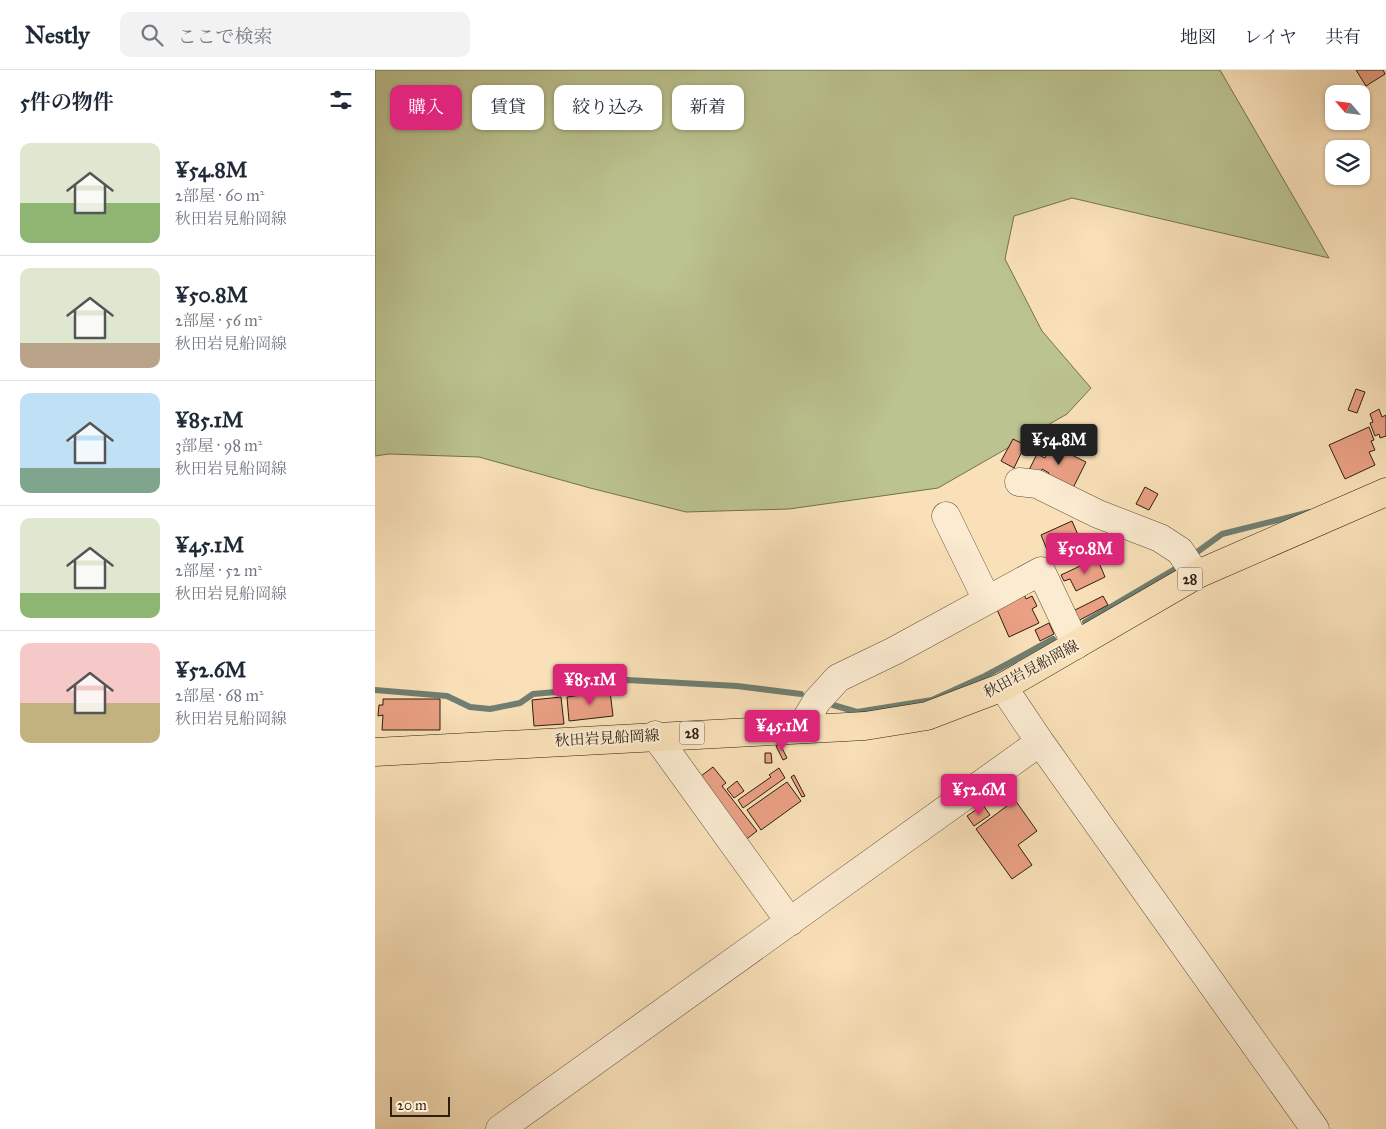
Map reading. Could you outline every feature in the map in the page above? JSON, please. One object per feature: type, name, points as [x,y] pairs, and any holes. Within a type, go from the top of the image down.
[{"type":"main road","name":"秋田岩見船岡線","points":[[375,752],[865,726],[927,716],[1003,687],[1196,575],[1386,492]]},
{"type":"street","points":[[1019,482],[1037,484],[1097,514],[1159,538],[1180,552],[1196,575]]},
{"type":"street","points":[[946,516],[987,600]]},
{"type":"street","points":[[800,729],[817,701],[838,678],[894,651],[1041,572],[1076,645]]},
{"type":"street","points":[[1003,687],[1315,1129]]},
{"type":"street","points":[[655,736],[790,922]]},
{"type":"street","points":[[500,1129],[1040,742]]},
{"type":"green space","points":[[375,70],[1220,70],[1329,258],[1072,198],[1014,216],[1005,259],[1042,331],[1091,388],[1067,414],[938,488],[789,509],[686,512],[479,457],[389,454],[375,456]]},
{"type":"building","points":[[1356,70],[1383,70],[1385,74],[1365,85]]},
{"type":"building","points":[[1356,389],[1365,392],[1357,413],[1348,410]]},
{"type":"building","points":[[1379,409],[1382,417],[1386,415],[1386,436],[1380,438],[1379,434],[1375,436],[1370,423],[1373,422],[1370,414]]},
{"type":"building","points":[[1369,427],[1374,440],[1371,441],[1375,450],[1369,452],[1375,465],[1345,479],[1329,445]]},
{"type":"building","points":[[1013,439],[1025,445],[1014,468],[1001,461]]},
{"type":"building","points":[[1051,445],[1086,462],[1073,488],[1047,476],[1049,473],[1042,469],[1040,475],[1029,470],[1037,454],[1045,458]]},
{"type":"building","points":[[1145,487],[1158,494],[1149,510],[1136,504]]},
{"type":"building","points":[[1072,521],[1082,544],[1050,557],[1041,535]]},
{"type":"building","points":[[1097,558],[1105,577],[1076,591],[1070,579],[1064,581],[1061,575]]},
{"type":"building","points":[[1023,592],[1026,599],[1032,596],[1037,606],[1032,609],[1039,623],[1009,637],[995,605]]},
{"type":"building","points":[[1103,596],[1108,605],[1074,623],[1069,613]]},
{"type":"building","points":[[1049,623],[1054,634],[1040,641],[1035,630]]},
{"type":"building","points":[[610,691],[613,716],[569,721],[567,697]]},
{"type":"building","points":[[561,697],[564,724],[534,726],[532,700]]},
{"type":"building","points":[[383,699],[440,699],[440,730],[382,730],[383,715],[378,716],[379,705],[383,705]]},
{"type":"building","points":[[780,744],[787,758],[783,760],[776,746]]},
{"type":"building","points":[[765,753],[771,753],[772,763],[765,763]]},
{"type":"building","points":[[713,767],[726,783],[722,786],[757,831],[744,841],[697,779]]},
{"type":"building","points":[[779,768],[785,778],[743,808],[738,800],[771,777],[769,775]]},
{"type":"building","points":[[794,775],[805,796],[802,797],[791,777]]},
{"type":"building","points":[[737,781],[744,791],[734,798],[727,789]]},
{"type":"building","points":[[787,782],[801,801],[761,830],[747,810]]},
{"type":"building","points":[[1015,800],[1037,831],[1018,845],[1032,865],[1012,879],[976,829]]},
{"type":"building","points":[[983,805],[990,815],[974,826],[967,816]]},
{"type":"waterway","points":[[1193,555],[1222,534],[1310,512]]},
{"type":"waterway","points":[[1085,622],[1180,566]]},
{"type":"waterway","points":[[833,705],[857,712],[932,700],[985,676],[1053,639]]},
{"type":"waterway","points":[[375,690],[447,696],[470,707],[490,709],[520,703],[533,694],[613,687],[627,680],[737,686],[801,694]]}]
